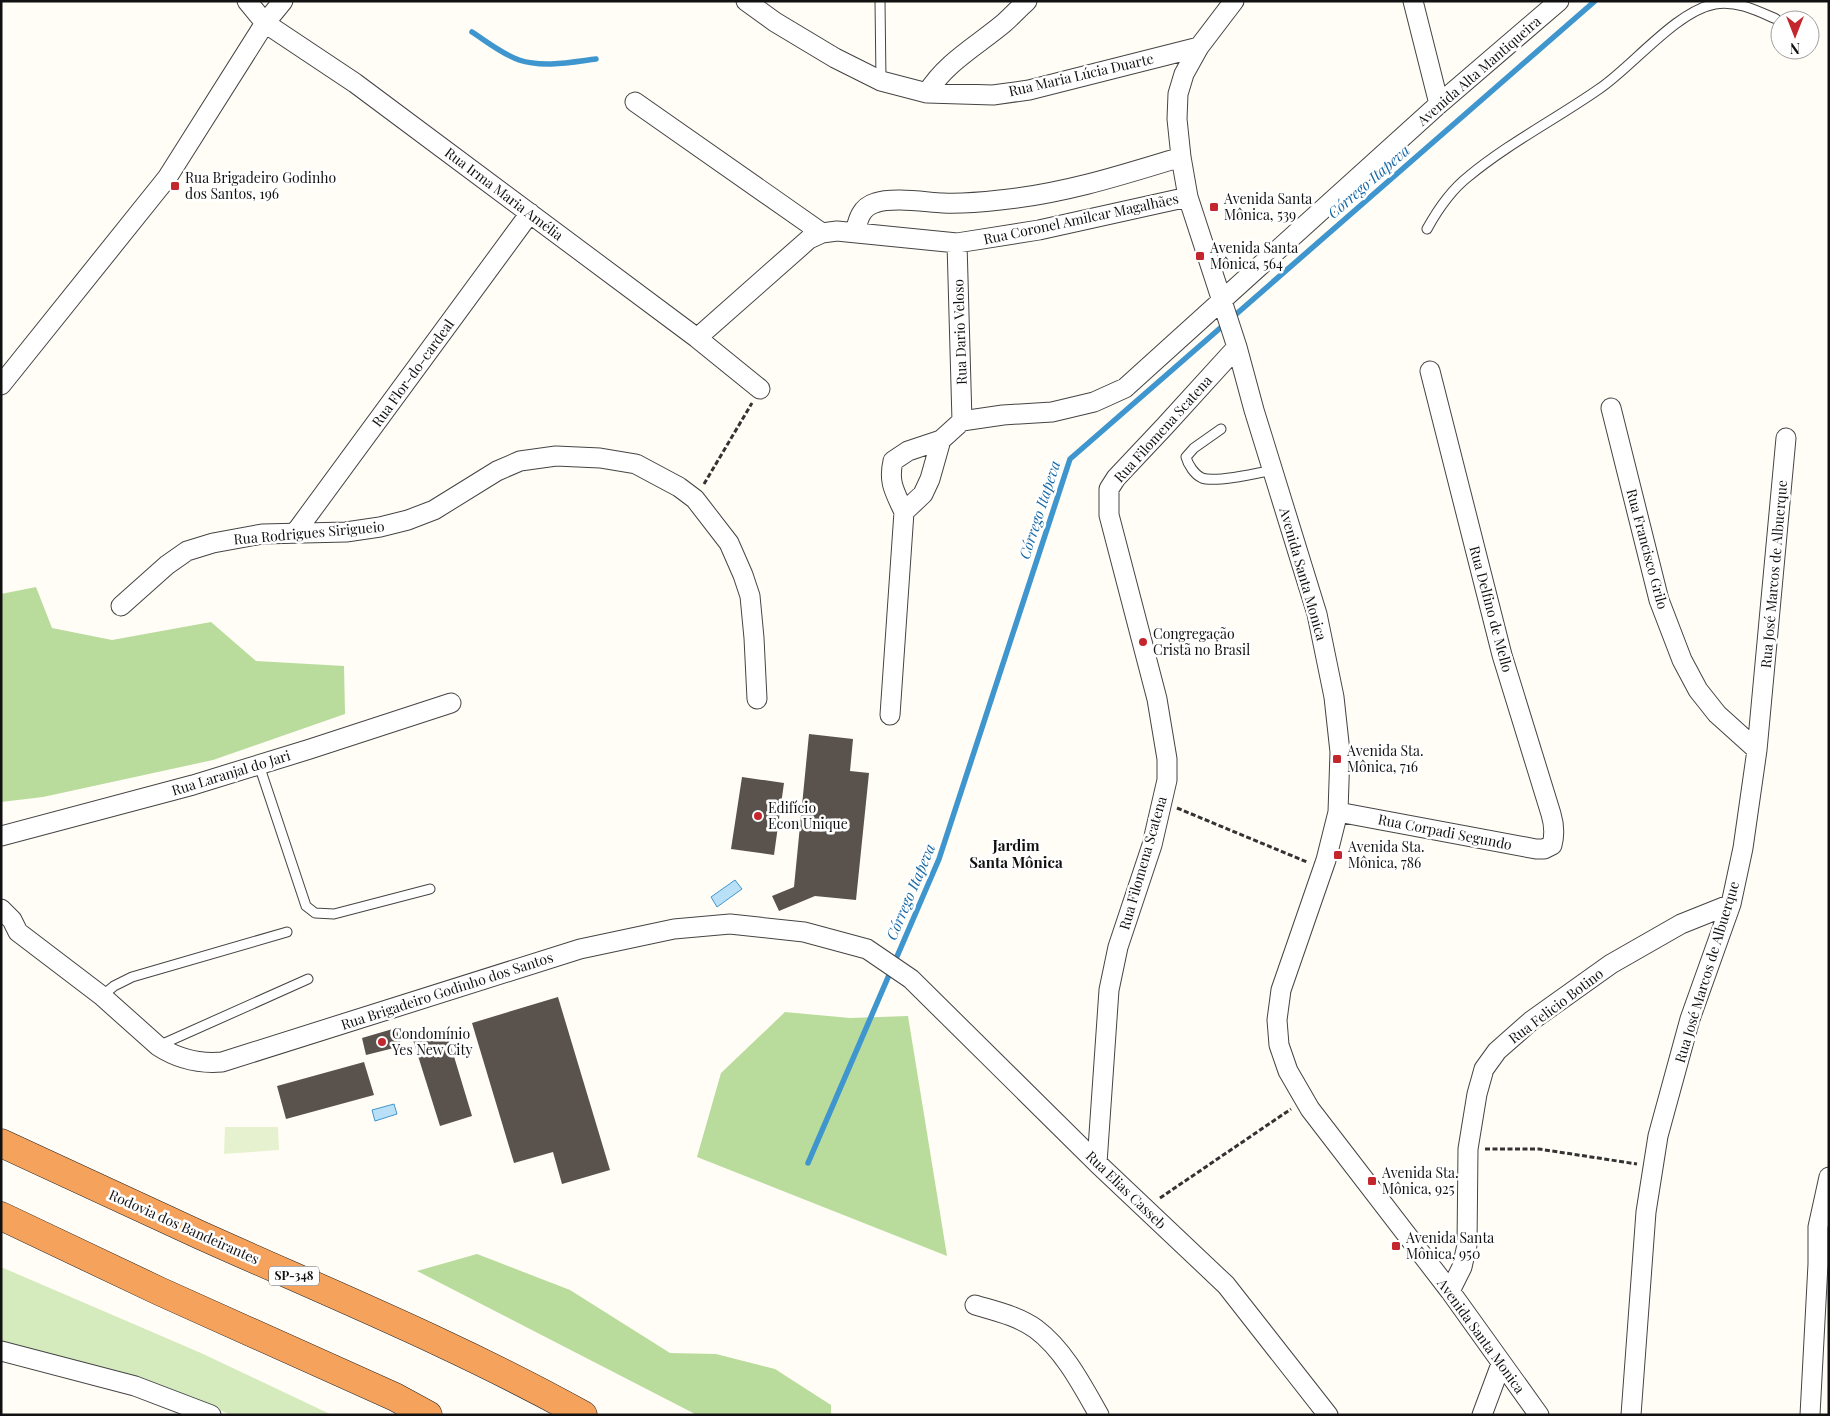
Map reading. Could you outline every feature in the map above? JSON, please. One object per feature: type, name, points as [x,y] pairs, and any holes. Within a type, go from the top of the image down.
[{"type":"highway","name":"Rodovia dos Bandeirantes","points":[[1,1144],[208,1239],[421,1332],[525,1382],[583,1415]]},
{"type":"highway","points":[[1,1216],[159,1291],[395,1397],[428,1415]]},
{"type":"street","name":"Rua Irma Maria Amélia","points":[[247,1],[265,23],[355,83],[696,338],[760,389]]},
{"type":"street","points":[[5,374],[167,178],[265,23],[283,1]]},
{"type":"street","name":"Rua Maria Lúcia Duarte","points":[[746,1],[775,22],[835,58],[881,81],[927,93],[994,95],[1029,90],[1199,47]]},
{"type":"street","points":[[927,93],[934,81],[948,67],[1004,23],[1027,1]]},
{"type":"street","name":"Avenida Santa Monica","points":[[1234,1],[1199,47],[1184,74],[1178,94],[1177,119],[1181,157],[1188,197],[1223,304],[1317,614],[1334,697],[1340,752],[1338,812],[1322,868],[1281,990],[1278,1020],[1279,1045],[1288,1071],[1310,1109],[1450,1292],[1539,1415]]},
{"type":"street","points":[[1414,1],[1440,104]]},
{"type":"street","name":"Avenida Alta Mantiqueira","points":[[962,421],[1003,415],[1052,412],[1094,402],[1125,388],[1223,304],[1440,104],[1559,1]]},
{"type":"street","points":[[635,102],[822,233]]},
{"type":"street","points":[[855,232],[859,216],[866,207],[876,202],[946,203],[1043,195],[1102,182],[1181,157]]},
{"type":"street","name":"Rua Coronel Amilcar Magalhães","points":[[696,338],[809,239],[822,233],[837,231],[855,232],[957,243],[1039,230],[1188,197]]},
{"type":"street","name":"Rua Flor-do-cardeal","points":[[295,533],[530,213]]},
{"type":"street","name":"Rua Dario Veloso","points":[[957,243],[962,421]]},
{"type":"street","name":"Rua Filomena Scatena","points":[[1097,1163],[1109,990],[1118,947],[1152,845],[1167,780],[1167,759],[1157,699],[1109,515],[1109,489],[1116,478],[1166,426],[1234,340]]},
{"type":"street","name":"Rua Delfino de Mello","points":[[1430,371],[1502,655],[1551,814],[1554,828],[1552,845]]},
{"type":"street","name":"Rua Francisco Grilo","points":[[1611,408],[1659,600],[1682,660],[1698,690],[1717,714],[1757,750]]},
{"type":"street","points":[[890,715],[904,512],[891,482],[890,472],[893,461],[908,451],[941,440],[962,421]]},
{"type":"street","name":"Rua José Marcos de Albuerque","points":[[1631,1415],[1646,1212],[1658,1136],[1690,1019],[1731,904],[1743,848],[1757,750],[1786,438]]},
{"type":"street","points":[[904,512],[923,494],[930,479],[941,440]]},
{"type":"street","name":"Rua Rodrigues Sirigueio","points":[[121,606],[167,565],[187,551],[221,541],[262,534],[346,532],[380,527],[408,520],[434,510],[489,476],[520,461],[556,456],[600,458],[636,464],[679,487],[695,500],[729,544],[748,589],[754,638],[757,699]]},
{"type":"street","name":"Rua Laranjal do Jari","points":[[4,840],[259,765],[451,703]]},
{"type":"street","name":"Rua Corpadi Segundo","points":[[1338,812],[1536,849],[1544,849],[1552,845]]},
{"type":"street","name":"Rua Felicio Botino","points":[[1450,1292],[1462,1267],[1467,1245],[1468,1149],[1477,1094],[1484,1069],[1497,1051],[1531,1021],[1611,964],[1681,924],[1731,904]]},
{"type":"street","name":"Rua Brigadeiro Godinho dos Santos","points":[[1,909],[12,920],[10,930],[102,996],[158,1046],[186,1060],[204,1062],[222,1062],[580,949],[610,941],[674,929],[730,924],[804,932],[866,949],[907,976]]},
{"type":"street","name":"Rua Elias Casseb","points":[[907,976],[1097,1163],[1226,1285],[1328,1415]]},
{"type":"street","points":[[1810,1415],[1818,1264],[1818,1227],[1825,1211],[1828,1181]]},
{"type":"street","points":[[1818,1264],[1829,1243]]},
{"type":"street","points":[[975,1305],[1014,1317],[1035,1328],[1052,1344],[1078,1378],[1099,1415]]},
{"type":"street","points":[[1,1351],[135,1386],[211,1415]]},
{"type":"street","points":[[1482,1415],[1501,1364]]},
{"type":"lane","points":[[880,1],[881,81]]},
{"type":"lane","points":[[1427,229],[1451,192],[1468,176],[1601,88],[1669,30],[1698,9],[1716,3],[1727,3],[1751,8],[1770,16]]},
{"type":"lane","points":[[1221,429],[1194,448],[1186,457],[1188,463],[1198,476],[1211,480],[1273,470]]},
{"type":"lane","points":[[259,765],[306,906],[315,913],[334,914],[430,889]]},
{"type":"lane","points":[[102,996],[114,986],[132,977],[287,932]]},
{"type":"lane","points":[[158,1046],[308,979]]},
{"type":"path","points":[[695,500],[760,389]]},
{"type":"path","points":[[1162,802],[1322,868]]},
{"type":"path","points":[[1145,1208],[1305,1100]]},
{"type":"path","points":[[1468,1149],[1539,1149],[1653,1166]]},
{"type":"green space","points":[[36,587],[52,628],[112,640],[211,622],[256,661],[344,666],[345,714],[213,760],[43,797],[1,802],[1,594]]},
{"type":"green space","points":[[785,1012],[850,1018],[908,1016],[947,1256],[697,1157],[721,1073]]},
{"type":"green space","points":[[225,1127],[278,1127],[279,1150],[224,1154]]},
{"type":"green space","points":[[477,1254],[570,1290],[670,1353],[716,1354],[775,1369],[831,1405],[831,1415],[697,1415],[417,1271]]},
{"type":"green space","points":[[1,1267],[201,1353],[332,1415],[231,1415],[208,1405],[1,1348]]},
{"type":"water","points":[[735,880],[742,889],[717,907],[711,897]]},
{"type":"water","points":[[394,1104],[397,1114],[375,1121],[372,1110]]},
{"type":"building","points":[[809,734],[853,739],[850,771],[869,773],[856,900],[815,896],[779,911],[772,896],[794,887]]},
{"type":"building","name":"Edifício Econ Unique","points":[[742,777],[784,783],[774,855],[731,849]]},
{"type":"building","points":[[558,997],[610,1170],[562,1184],[553,1152],[514,1163],[472,1023]]},
{"type":"building","name":"Condomínio Yes New City","points":[[396,1028],[402,1046],[366,1055],[362,1038]]},
{"type":"building","points":[[446,1030],[472,1116],[440,1126],[413,1040]]},
{"type":"building","points":[[364,1062],[374,1095],[286,1119],[277,1086]]},
{"type":"waterway","name":"Córrego Itapeva","points":[[808,1163],[939,859],[1070,459],[1595,1]]},
{"type":"waterway","points":[[472,32],[506,54],[528,62],[558,64],[596,59]]},
{"type":"place","name":"Rua Brigadeiro Godinho dos Santos, 196","points":[[175,186]]},
{"type":"place","name":"Avenida Santa Mônica, 539","points":[[1214,207]]},
{"type":"place","name":"Avenida Santa Mônica, 564","points":[[1200,256]]},
{"type":"place","name":"Congregação Cristã no Brasil","points":[[1143,642]]},
{"type":"place","name":"Avenida Sta. Mônica, 716","points":[[1337,759]]},
{"type":"place","name":"Edifício Econ Unique","points":[[758,816]]},
{"type":"place","name":"Avenida Sta. Mônica, 786","points":[[1338,855]]},
{"type":"place","name":"Condomínio Yes New City","points":[[382,1042]]},
{"type":"place","name":"Avenida Sta. Mônica, 925","points":[[1372,1181]]},
{"type":"place","name":"Avenida Santa Mônica, 950","points":[[1396,1246]]},
{"type":"district","name":"Jardim Santa Mônica","points":[[1016,854]]}]
